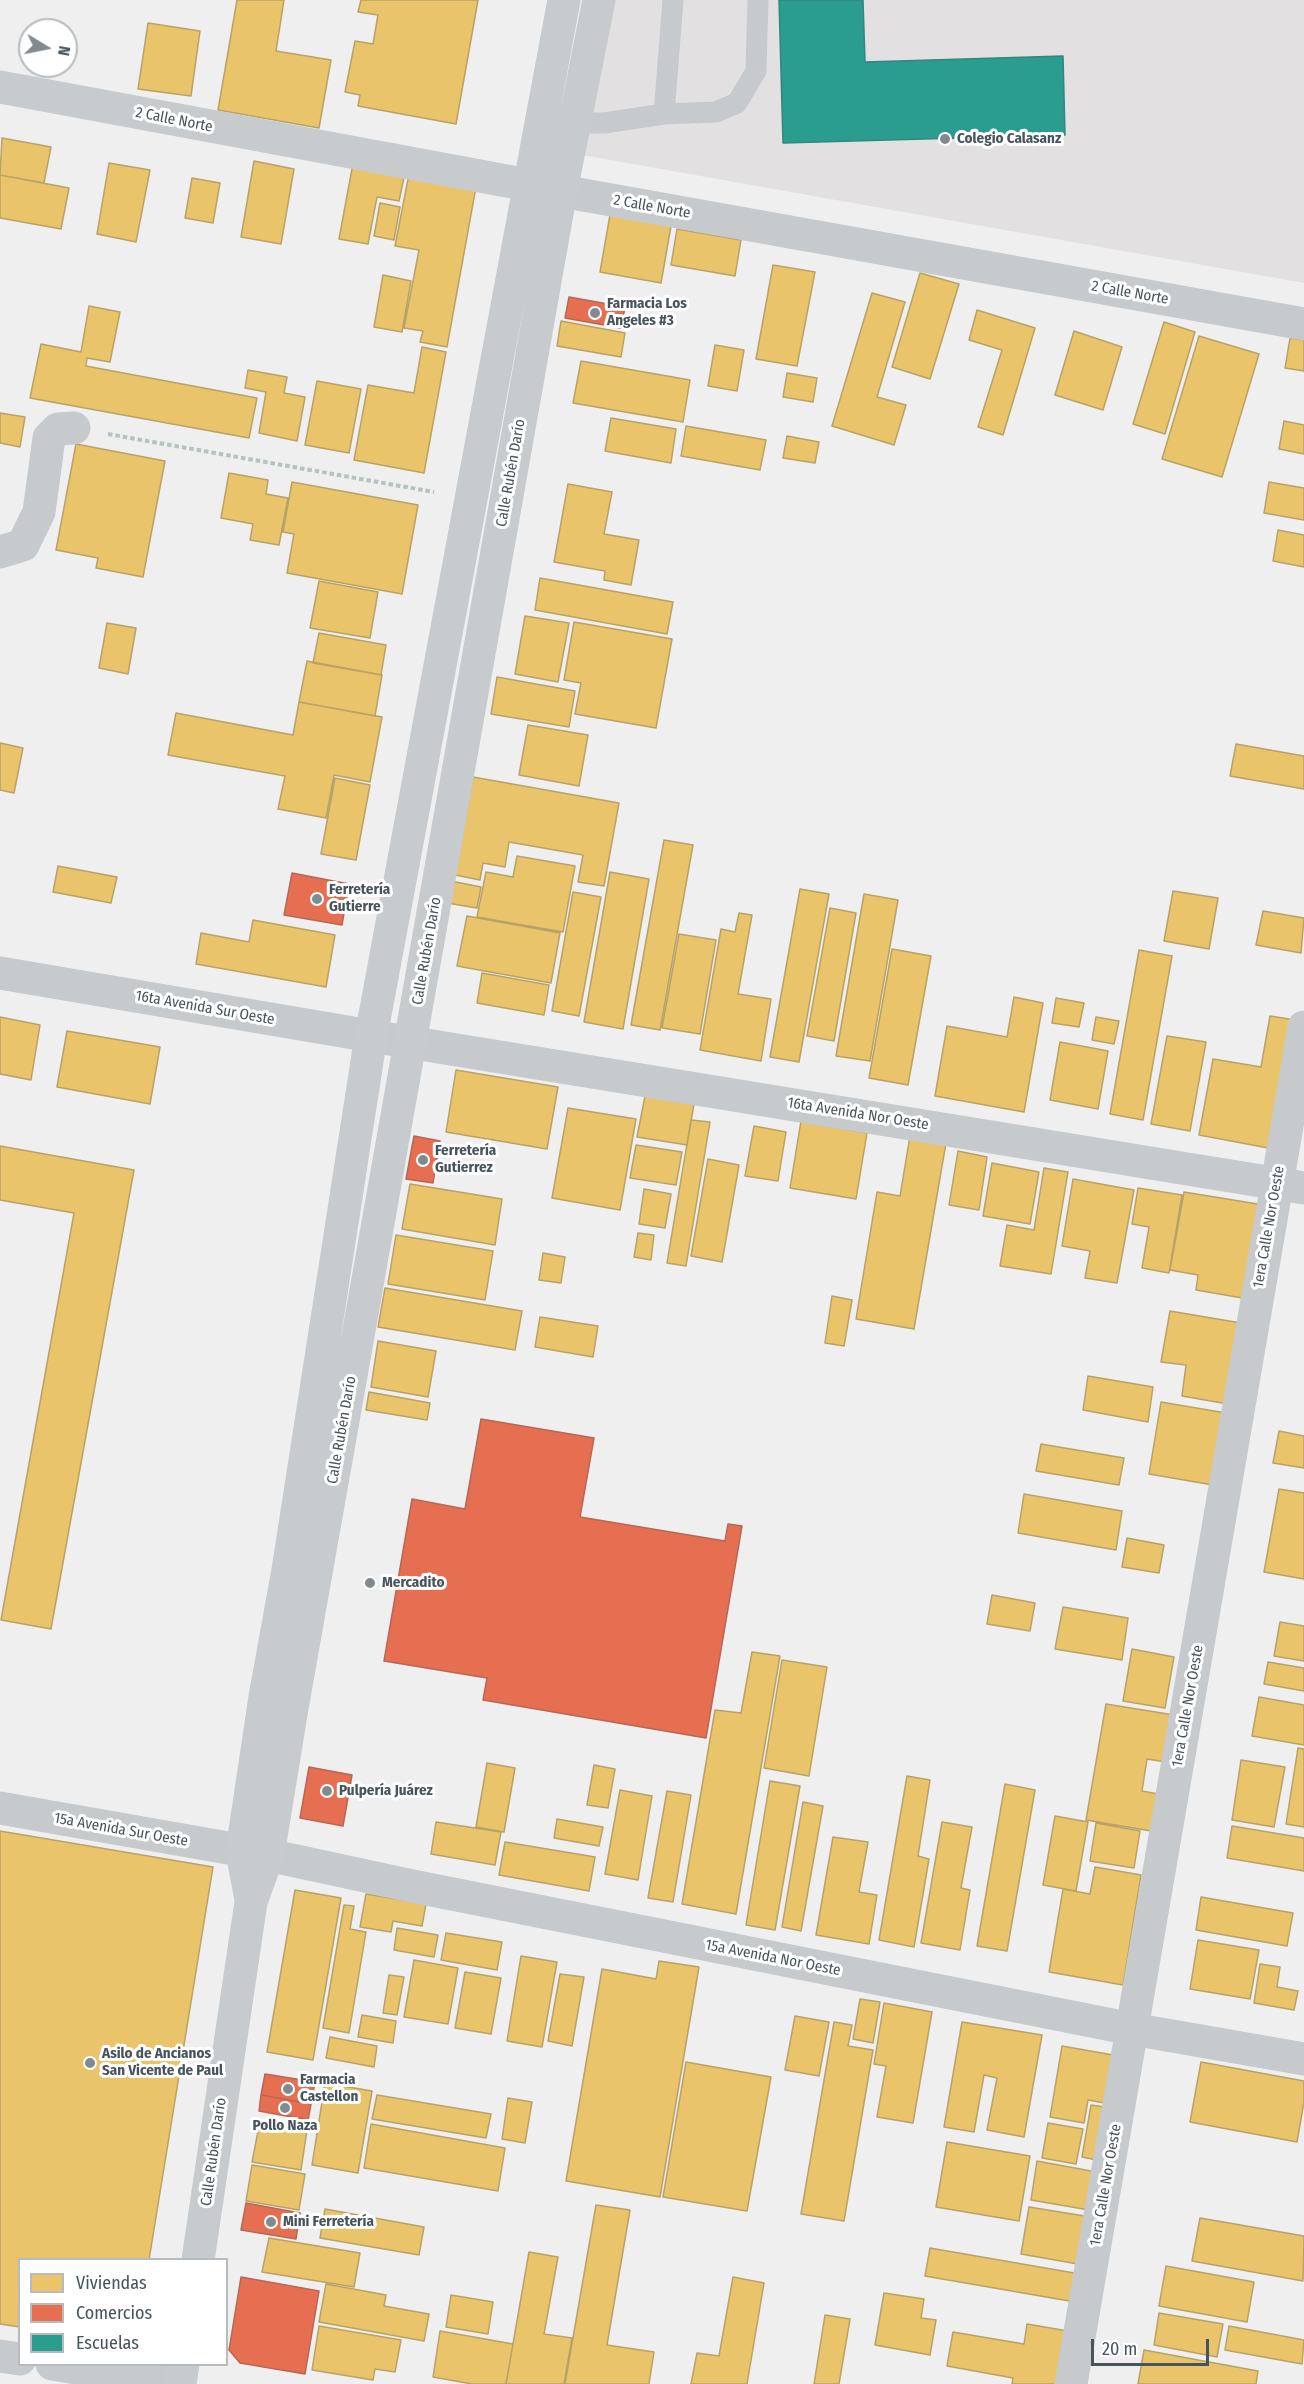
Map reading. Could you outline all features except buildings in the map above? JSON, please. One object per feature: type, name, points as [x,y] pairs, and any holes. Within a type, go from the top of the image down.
[{"type":"street","name":"Calle Rubén Darío","points":[[198,2258],[251,1902],[265,1697],[288,1570],[371,1036],[564,0]]},
{"type":"street","name":"Calle Rubén Darío","points":[[255,1853],[292,1708],[561,191],[598,0]]},
{"type":"street","name":"2 Calle Norte","points":[[0,87],[528,187],[1304,324]]},
{"type":"street","points":[[0,552],[23,545],[39,512],[49,438],[58,429],[74,428]]},
{"type":"street","points":[[471,499],[507,500]]},
{"type":"street","name":"16ta Avenida Sur Oeste","points":[[0,973],[411,1041]]},
{"type":"street","name":"1era Calle Nor Oeste","points":[[1071,2384],[1132,2029],[1290,1186],[1304,1028]]},
{"type":"street","name":"16ta Avenida Nor Oeste","points":[[411,1041],[1290,1186]]},
{"type":"street","name":"15a Avenida Sur Oeste","points":[[0,1808],[255,1853]]},
{"type":"street","name":"15a Avenida Nor Oeste","points":[[255,1853],[424,1889],[1132,2029],[1304,2059]]},
{"type":"street","points":[[0,2356],[18,2359]]},
{"type":"street","points":[[64,2366],[173,2384]]},
{"type":"street","points":[[180,2384],[183,2366]]},
{"type":"lane","points":[[664,114],[673,0]]},
{"type":"lane","points":[[576,123],[604,123],[664,114],[716,112],[737,103],[756,71],[758,0]]},
{"type":"path","points":[[74,428],[471,499]]},
{"type":"shaded area","name":"Colegio Calasanz","points":[[613,0],[1304,0],[1304,283],[582,155]]},
{"type":"place","name":"Colegio Calasanz","points":[[945,139]]},
{"type":"place","name":"Farmacia Los Angeles #3","points":[[595,313]]},
{"type":"place","name":"Ferretería Gutierre","points":[[317,899]]},
{"type":"place","name":"Ferretería Gutierrez","points":[[423,1160]]},
{"type":"place","name":"Mercadito","points":[[370,1583]]},
{"type":"place","name":"Pulpería Juárez","points":[[327,1791]]},
{"type":"place","name":"Asilo de Ancianos San Vicente de Paul","points":[[90,2063]]},
{"type":"place","name":"Farmacia Castellon","points":[[288,2089]]},
{"type":"place","name":"Pollo Naza","points":[[285,2108]]},
{"type":"place","name":"Mini Ferretería","points":[[271,2222]]}]
